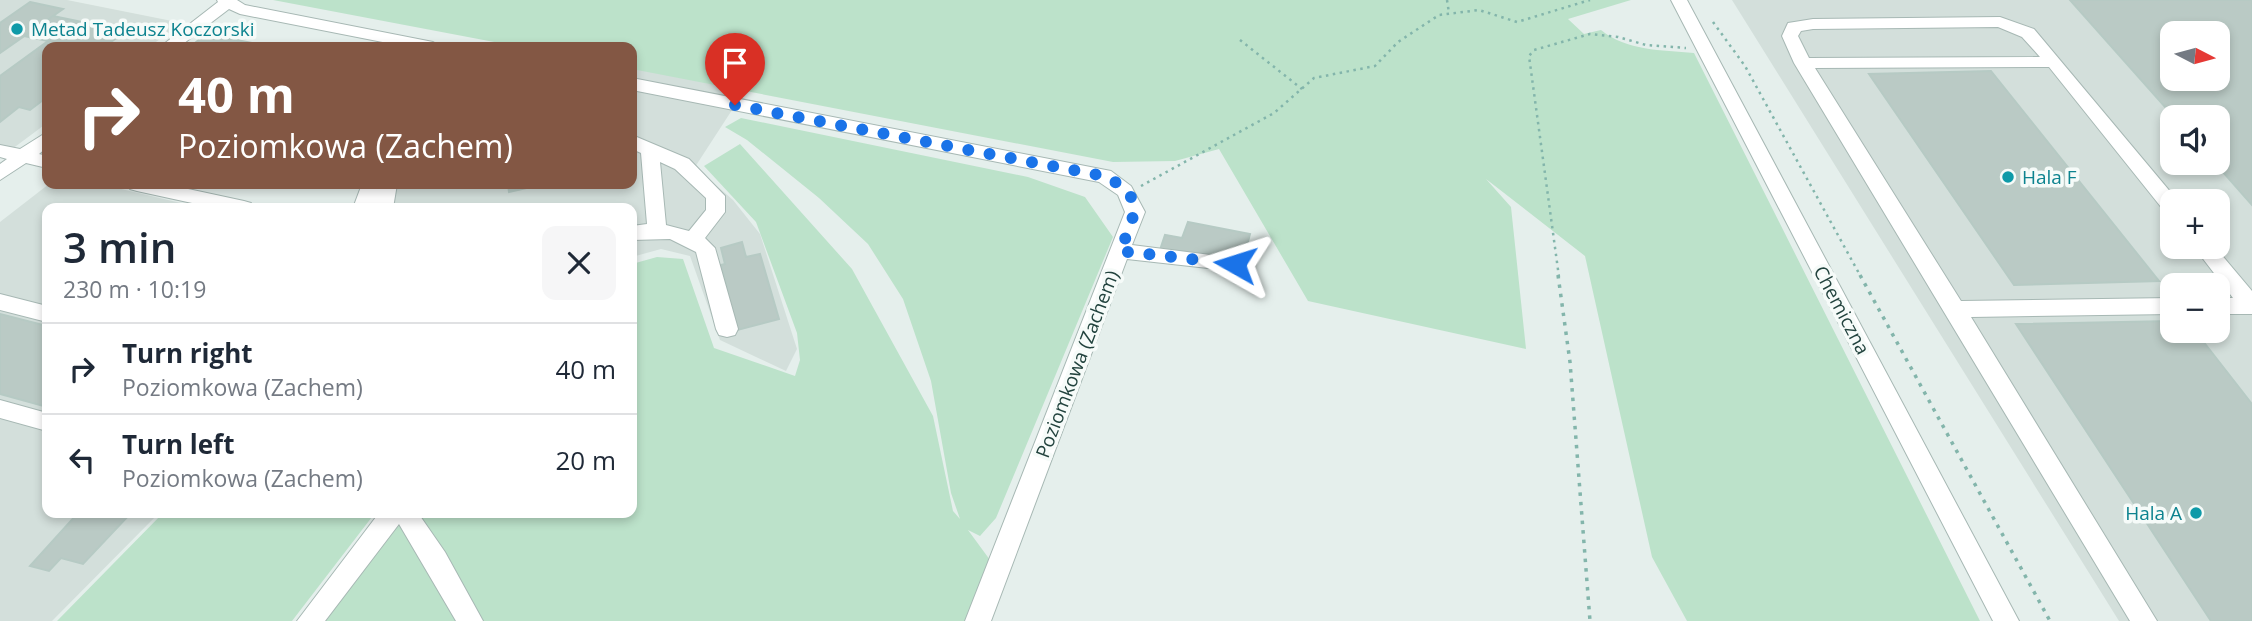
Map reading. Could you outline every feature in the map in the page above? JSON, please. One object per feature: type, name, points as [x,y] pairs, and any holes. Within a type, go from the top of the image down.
[{"type":"street","name":"Chemiczna","points":[[1678,0],[2006,621]]},
{"type":"street","points":[[174,42],[226,1],[240,9],[408,42]]},
{"type":"street","points":[[2144,621],[1802,63],[1790,36],[1794,27],[1813,23],[2000,22],[2028,33],[2160,192]]},
{"type":"street","points":[[1802,63],[2054,62]]},
{"type":"street","points":[[637,85],[1104,176],[1121,184],[1130,196]]},
{"type":"street","points":[[0,174],[42,142]]},
{"type":"street","points":[[641,146],[657,229]]},
{"type":"street","points":[[641,146],[682,164],[715,196],[715,212],[693,239]]},
{"type":"street","points":[[0,151],[42,161]]},
{"type":"street","points":[[159,189],[222,203]]},
{"type":"street","name":"Poziomkowa (Zachem)","points":[[978,621],[1135,212],[1130,196]]},
{"type":"street","points":[[637,232],[657,229],[693,239],[705,248],[727,328]]},
{"type":"street","points":[[1120,251],[1235,264]]},
{"type":"street","points":[[2214,259],[2252,305]]},
{"type":"street","points":[[0,302],[42,313]]},
{"type":"street","points":[[2230,306],[2252,305]]},
{"type":"street","points":[[1955,309],[2160,306]]},
{"type":"street","points":[[0,410],[42,421]]},
{"type":"street","points":[[310,621],[389,518]]},
{"type":"street","points":[[408,518],[436,560],[470,621]]},
{"type":"path","points":[[1447,0],[1449,13]]},
{"type":"path","points":[[1130,196],[1145,183],[1274,113],[1314,78],[1375,66],[1398,42],[1439,15],[1479,10],[1517,22],[1590,0]]},
{"type":"path","points":[[1713,22],[1745,66],[2050,621]]},
{"type":"path","points":[[1590,621],[1570,362],[1529,56],[1534,50],[1590,34],[1646,45],[1704,47]]},
{"type":"path","points":[[1240,40],[1302,89]]},
{"type":"shaded area","points":[[0,0],[67,0],[182,23],[156,42],[42,42],[42,127],[0,158]]},
{"type":"shaded area","points":[[1732,0],[2252,0],[2252,621],[2119,621]]},
{"type":"shaded area","points":[[637,67],[745,90],[695,167],[733,200],[760,234],[797,349],[786,371],[720,340],[690,256],[661,249],[637,256],[637,203],[374,203],[379,189],[637,189]]},
{"type":"shaded area","points":[[43,189],[121,189],[181,203],[42,203],[42,518],[154,518],[52,621],[0,621],[0,222]]},
{"type":"green space","points":[[273,0],[1631,0],[1568,19],[1584,34],[1601,30],[1633,46],[1694,53],[1980,621],[1687,621],[1652,557],[1585,256],[1486,179],[1511,207],[1526,349],[1308,301],[1219,149],[1175,161],[1113,162],[637,70],[637,42],[494,42]]},
{"type":"green space","points":[[741,118],[1028,177],[1085,197],[1113,237],[996,518],[980,536],[968,530],[990,560],[967,621],[319,621],[393,518],[637,518],[637,263],[657,257],[683,259],[714,348],[795,376],[800,360],[797,333],[756,222],[704,166],[740,144],[852,269],[933,416],[953,511],[960,519],[951,493],[931,381],[903,299],[868,244],[819,198],[747,140],[725,127]]},
{"type":"green space","points":[[158,518],[371,518],[292,621],[57,621]]},
{"type":"building","points":[[2070,0],[2252,0],[2252,205],[2226,175],[2230,175],[2230,105],[2163,105]]},
{"type":"building","name":"Metad Tadeusz Koczorski","points":[[30,2],[63,9],[0,53],[0,23]]},
{"type":"building","points":[[53,16],[126,31],[111,42],[47,42],[24,36]]},
{"type":"building","points":[[206,34],[247,42],[196,42]]},
{"type":"building","points":[[42,45],[42,101],[30,110],[19,107],[0,122],[0,76]]},
{"type":"building","name":"Hala F","points":[[1991,71],[2159,281],[2014,285],[1869,74]]},
{"type":"building","points":[[1188,222],[1250,234],[1245,253],[1239,251],[1235,264],[1160,250],[1165,235],[1182,238]]},
{"type":"building","points":[[742,242],[746,257],[760,254],[779,319],[737,330],[721,265],[725,264],[721,248]]},
{"type":"building","points":[[0,314],[42,325],[42,406],[0,394]]},
{"type":"building","name":"Hala A","points":[[2160,321],[2160,343],[2204,343],[2252,404],[2252,621],[2211,621],[2016,324]]},
{"type":"building","points":[[73,518],[126,518],[83,564],[61,558],[49,571],[30,566]]},
{"type":"place","name":"Metad Tadeusz Koczorski","points":[[17,29]]},
{"type":"place","name":"Hala F","points":[[2008,177]]},
{"type":"place","name":"Hala A","points":[[2196,513]]},
{"type":"route","points":[[735,105],[1104,176],[1121,184],[1130,196],[1135,212],[1120,251],[1235,264]]}]
